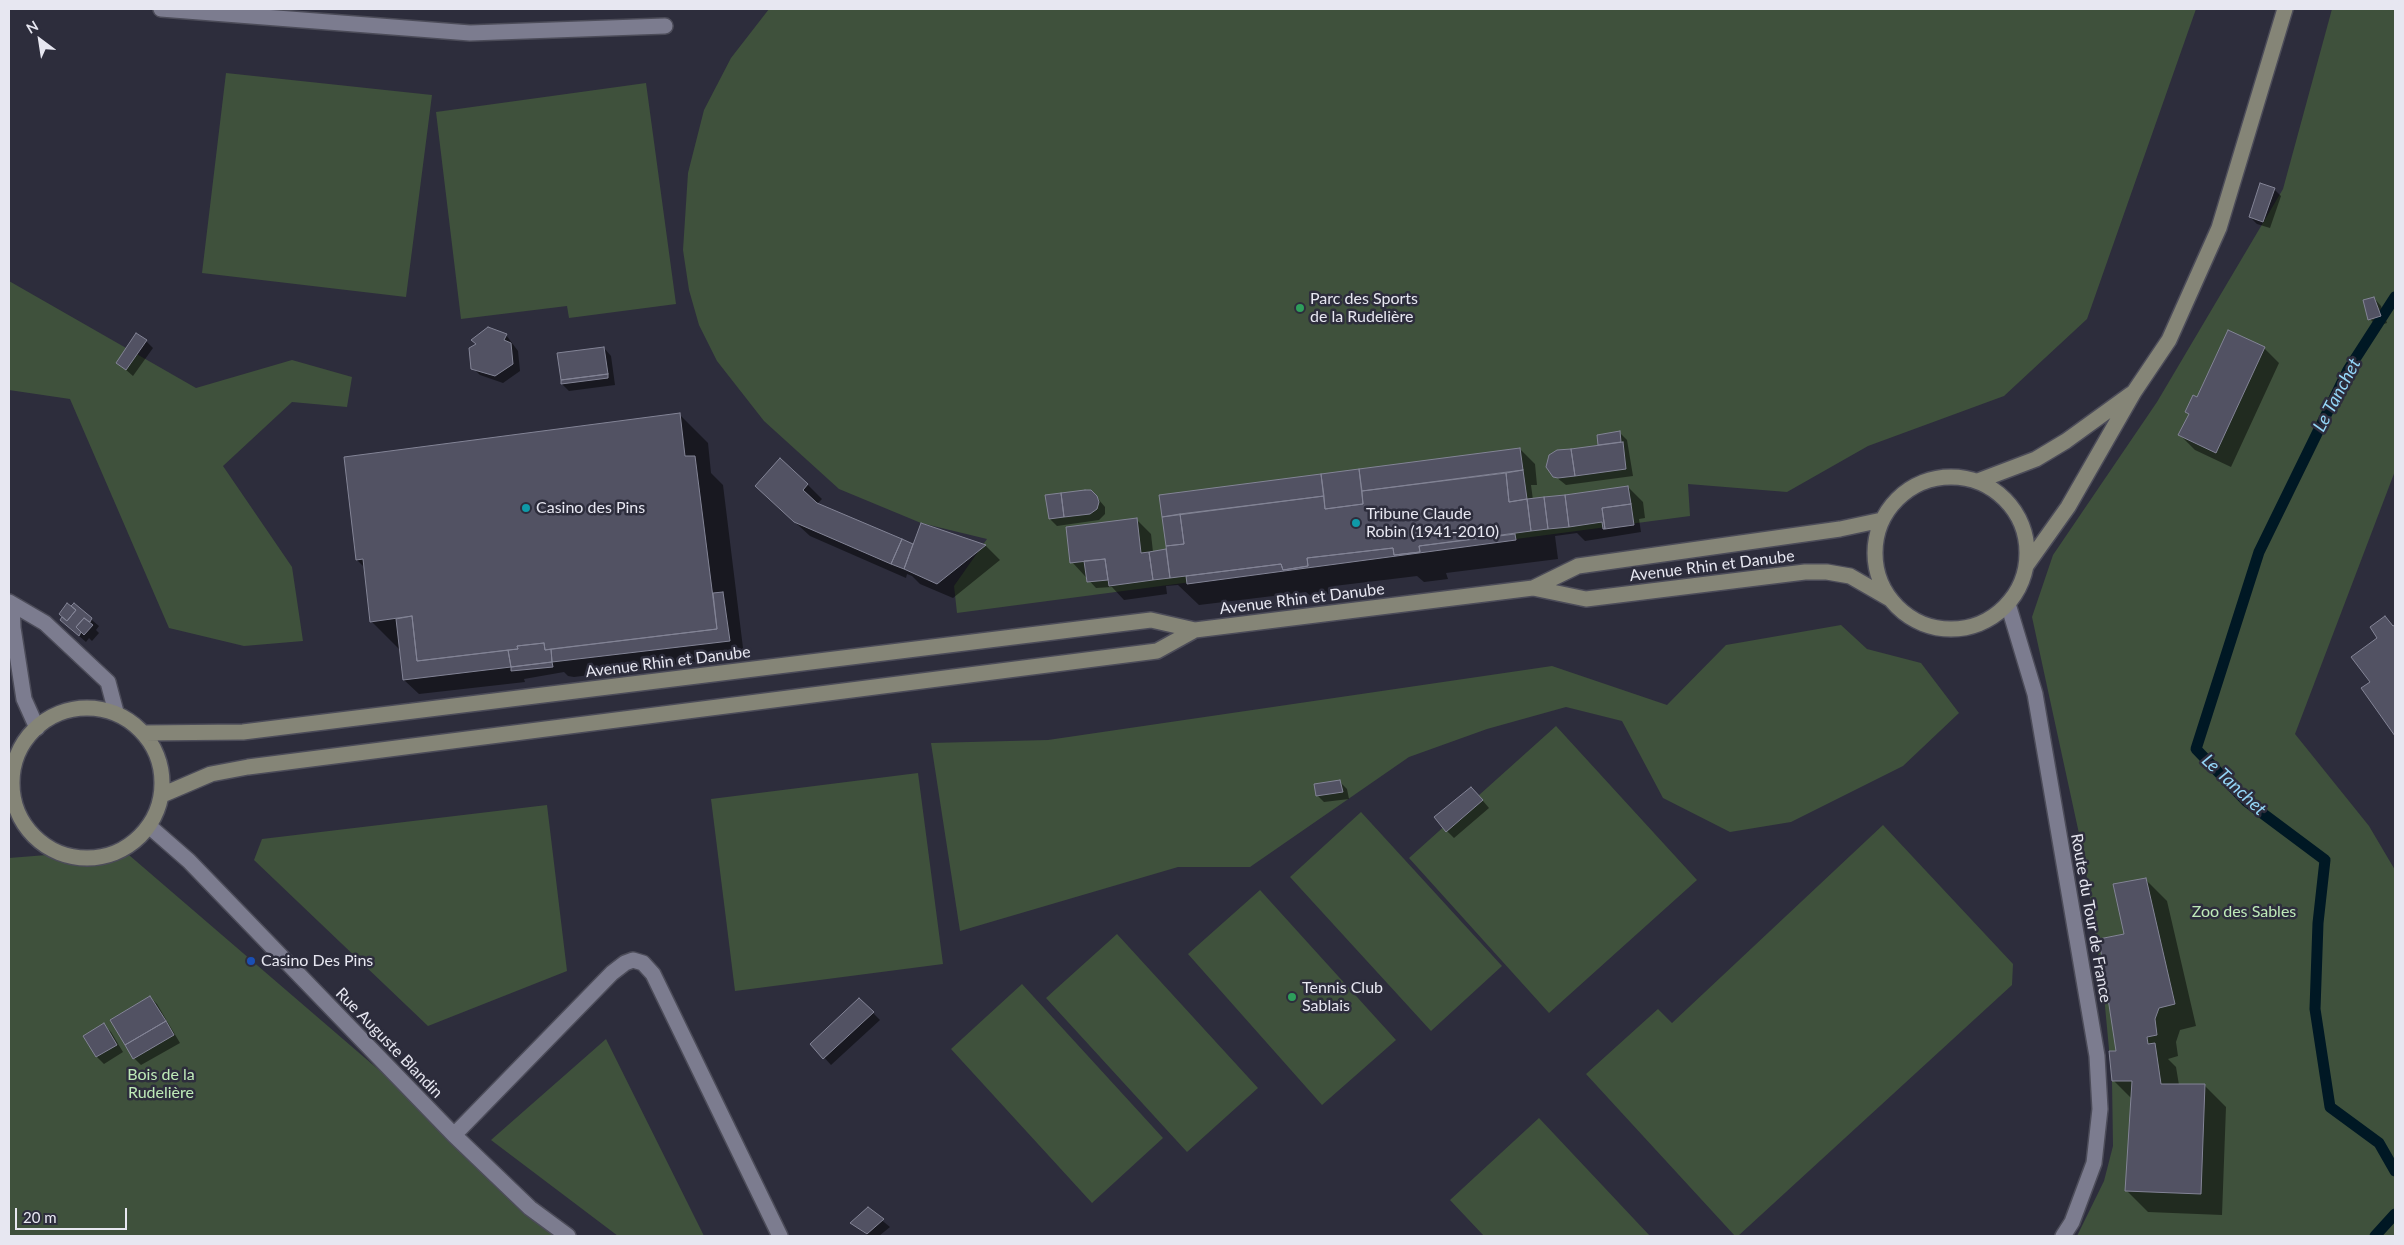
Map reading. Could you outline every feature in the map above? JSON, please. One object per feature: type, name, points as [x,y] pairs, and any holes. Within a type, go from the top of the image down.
[{"type":"street","points":[[161,9],[470,33],[665,26]]},
{"type":"street","points":[[2026,566],[2068,507],[2134,392],[2169,340],[2219,228],[2285,9]]},
{"type":"street","points":[[1978,481],[2036,459],[2066,441],[2134,392]]},
{"type":"street","points":[[1945,476],[1962,477],[1978,481],[1999,493],[2013,508],[2022,523],[2027,543],[2026,566],[2021,584],[2008,604],[1988,619],[1969,627],[1944,628],[1925,624],[1906,615],[1890,600],[1878,577],[1875,557],[1876,536],[1882,520],[1893,503],[1908,490],[1927,480],[1945,476]]},
{"type":"street","name":"Avenue Rhin et Danube","points":[[1533,588],[1578,566],[1840,529],[1882,520]]},
{"type":"street","name":"Avenue Rhin et Danube","points":[[144,733],[243,732],[1151,620],[1195,630],[1533,588],[1586,598],[1805,572],[1827,572],[1850,576],[1890,600]]},
{"type":"street","points":[[10,603],[45,623],[108,682],[116,712]]},
{"type":"street","points":[[10,603],[24,699],[37,728]]},
{"type":"street","name":"Route du Tour de France","points":[[2008,604],[2035,694],[2097,1056],[2100,1108],[2094,1163],[2072,1222],[2063,1236]]},
{"type":"street","name":"Avenue Rhin et Danube","points":[[162,795],[211,774],[248,766],[1157,652],[1195,630]]},
{"type":"street","points":[[92,707],[116,712],[131,721],[144,733],[156,752],[162,773],[162,795],[149,826],[137,839],[122,849],[94,858],[75,857],[56,851],[39,841],[26,827],[15,805],[12,782],[12,758],[26,738],[44,720],[67,710],[92,707]]},
{"type":"street","points":[[9,822],[26,827]]},
{"type":"street","name":"Rue Auguste Blandin","points":[[149,826],[189,861],[454,1135],[530,1208],[568,1236]]},
{"type":"street","points":[[454,1135],[612,973],[624,963],[633,960],[643,963],[653,974],[780,1236]]},
{"type":"green space","name":"Parc des Sports de la Rudelière","points":[[769,9],[2196,9],[2087,319],[2004,396],[1868,446],[1787,492],[1688,484],[1690,516],[957,613],[954,586],[987,539],[921,523],[839,489],[764,421],[717,361],[699,325],[689,290],[683,250],[688,173],[704,110],[731,58]]},
{"type":"green space","name":"Zoo des Sables","points":[[2332,9],[2395,9],[2395,471],[2295,734],[2369,826],[2395,870],[2395,1236],[2077,1236],[2104,1181],[2113,1146],[2112,1081],[2103,985],[2083,852],[2032,617],[2053,555],[2157,402],[2283,189]]},
{"type":"green space","points":[[226,73],[432,95],[406,297],[202,273]]},
{"type":"green space","points":[[646,83],[676,304],[569,318],[567,306],[461,319],[436,112]]},
{"type":"green space","points":[[9,281],[196,388],[292,360],[352,377],[347,407],[292,402],[223,466],[292,567],[303,641],[244,646],[169,628],[70,399],[9,390]]},
{"type":"green space","points":[[1841,625],[1867,649],[1921,663],[1959,713],[1903,766],[1791,822],[1730,832],[1663,798],[1622,721],[1566,707],[1487,729],[1409,757],[1250,867],[1178,867],[960,931],[931,743],[1048,740],[1552,666],[1667,705],[1726,645]]},
{"type":"green space","points":[[1556,726],[1697,880],[1549,1013],[1409,858]]},
{"type":"green space","points":[[918,773],[943,964],[735,991],[711,799]]},
{"type":"green space","points":[[547,805],[567,971],[428,1026],[254,860],[262,839]]},
{"type":"green space","points":[[1361,812],[1502,966],[1431,1031],[1290,877]]},
{"type":"green space","points":[[1883,825],[2013,964],[2012,985],[1738,1236],[1735,1236],[1586,1074],[1658,1009],[1672,1023]]},
{"type":"green space","name":"Bois de la Rudelière","points":[[122,849],[572,1236],[9,1236],[9,858]]},
{"type":"green space","name":"Tennis Club Sablais","points":[[1260,890],[1396,1040],[1322,1105],[1188,954]]},
{"type":"green space","points":[[1117,934],[1258,1088],[1187,1152],[1046,998]]},
{"type":"green space","points":[[1022,984],[1163,1138],[1092,1203],[951,1049]]},
{"type":"green space","points":[[606,1039],[704,1236],[618,1236],[491,1140]]},
{"type":"green space","points":[[1539,1118],[1650,1236],[1484,1236],[1450,1200]]},
{"type":"building","points":[[2260,183],[2275,188],[2263,222],[2249,217]]},
{"type":"building","points":[[2374,297],[2381,316],[2368,320],[2363,300]]},
{"type":"building","points":[[488,327],[507,334],[504,340],[511,343],[513,364],[495,376],[471,369],[469,348],[476,344],[471,340]]},
{"type":"building","points":[[2228,330],[2265,347],[2216,453],[2178,435],[2189,414],[2185,412],[2193,395],[2197,397]]},
{"type":"building","points":[[136,333],[147,340],[126,370],[116,363]]},
{"type":"building","points":[[604,347],[608,374],[561,380],[557,353]]},
{"type":"building","points":[[608,374],[608,378],[561,384],[561,380]]},
{"type":"building","name":"Casino des Pins","points":[[680,413],[685,456],[695,456],[717,629],[545,650],[544,643],[517,646],[518,649],[417,661],[412,616],[370,622],[363,559],[356,560],[344,457]]},
{"type":"building","points":[[1620,431],[1621,442],[1598,445],[1597,435]]},
{"type":"building","points":[[1623,442],[1626,469],[1575,476],[1571,449]]},
{"type":"building","points":[[1520,448],[1523,470],[1362,491],[1359,469]]},
{"type":"building","points":[[1571,449],[1575,476],[1553,477],[1546,467],[1549,455],[1557,450]]},
{"type":"building","points":[[780,458],[808,484],[803,490],[817,503],[902,539],[891,564],[794,522],[755,486]]},
{"type":"building","points":[[1359,469],[1363,504],[1325,509],[1321,474]]},
{"type":"building","points":[[1523,470],[1527,499],[1509,502],[1506,473]]},
{"type":"building","name":"Tribune Claude Robin (1941-2010)","points":[[1506,473],[1509,502],[1527,499],[1531,531],[1419,546],[1420,552],[1394,555],[1393,548],[1307,558],[1308,566],[1283,570],[1281,564],[1170,578],[1166,546],[1184,544],[1180,514],[1324,496],[1325,509],[1363,504],[1362,491]]},
{"type":"building","points":[[1321,474],[1324,496],[1162,517],[1159,495]]},
{"type":"building","points":[[1628,486],[1631,504],[1602,508],[1605,529],[1603,529],[1602,522],[1569,527],[1565,495]]},
{"type":"building","points":[[1091,490],[1097,496],[1099,502],[1097,509],[1090,514],[1064,517],[1061,493]]},
{"type":"building","points":[[1061,493],[1064,517],[1049,519],[1045,495]]},
{"type":"building","points":[[1565,495],[1569,527],[1548,529],[1544,497]]},
{"type":"building","points":[[1544,497],[1548,529],[1531,531],[1527,499]]},
{"type":"building","points":[[1631,504],[1634,525],[1605,529],[1602,508]]},
{"type":"building","points":[[1180,514],[1184,544],[1166,546],[1162,517]]},
{"type":"building","points":[[1137,518],[1141,553],[1149,552],[1153,580],[1109,586],[1105,559],[1070,563],[1066,527]]},
{"type":"building","points":[[921,523],[986,545],[937,584],[904,569]]},
{"type":"building","points":[[1515,534],[1516,540],[1187,584],[1186,576],[1281,564],[1283,570],[1308,566],[1307,558],[1393,548],[1394,555],[1420,552],[1419,546]]},
{"type":"building","points":[[902,539],[913,544],[904,569],[891,564]]},
{"type":"building","points":[[1166,549],[1170,578],[1153,580],[1149,552]]},
{"type":"building","points":[[1105,559],[1108,580],[1087,582],[1084,561]]},
{"type":"building","points":[[723,592],[730,641],[552,662],[551,649],[717,629],[713,593]]},
{"type":"building","points":[[67,603],[76,610],[67,621],[59,614]]},
{"type":"building","points":[[74,603],[92,618],[90,622],[84,618],[76,627],[81,632],[79,636],[60,620],[62,617],[67,621],[76,610],[71,606]]},
{"type":"building","points":[[412,616],[417,661],[508,650],[511,667],[403,680],[396,619]]},
{"type":"building","points":[[2385,616],[2393,626],[2395,625],[2395,736],[2361,688],[2370,682],[2351,657],[2377,638],[2370,627]]},
{"type":"building","points":[[84,618],[93,625],[84,635],[76,627]]},
{"type":"building","points":[[544,643],[545,650],[551,649],[552,662],[511,667],[508,650],[518,649],[517,646]]},
{"type":"building","points":[[552,662],[553,667],[511,671],[511,667]]},
{"type":"building","points":[[1340,780],[1343,792],[1316,796],[1314,784]]},
{"type":"building","points":[[1471,787],[1483,800],[1446,832],[1434,817]]},
{"type":"building","points":[[2146,878],[2175,1004],[2159,1008],[2155,1019],[2157,1035],[2147,1037],[2148,1044],[2155,1043],[2161,1084],[2205,1084],[2201,1194],[2125,1191],[2132,1081],[2112,1081],[2109,1051],[2116,1051],[2099,939],[2124,934],[2113,884]]},
{"type":"building","points":[[150,996],[166,1021],[125,1045],[110,1020]]},
{"type":"building","points":[[859,998],[874,1012],[823,1059],[810,1044]]},
{"type":"building","points":[[166,1021],[174,1035],[133,1059],[125,1045]]},
{"type":"building","points":[[104,1023],[117,1045],[96,1057],[83,1036]]},
{"type":"building","points":[[868,1207],[884,1219],[867,1234],[850,1223]]},
{"type":"waterway","name":"Le Tanchet","points":[[2395,297],[2348,370],[2259,552],[2196,749],[2246,801],[2325,860],[2318,923],[2315,1009],[2330,1107],[2379,1143],[2395,1171]]},
{"type":"waterway","name":"Le Tanchet","points":[[2375,1236],[2395,1214]]},
{"type":"place","name":"Parc des Sports de la Rudelière","points":[[1300,308]]},
{"type":"place","name":"Casino des Pins","points":[[526,508]]},
{"type":"place","name":"Tribune Claude Robin (1941-2010)","points":[[1356,523]]},
{"type":"place","name":"Casino Des Pins","points":[[251,961]]},
{"type":"place","name":"Tennis Club Sablais","points":[[1292,997]]}]
